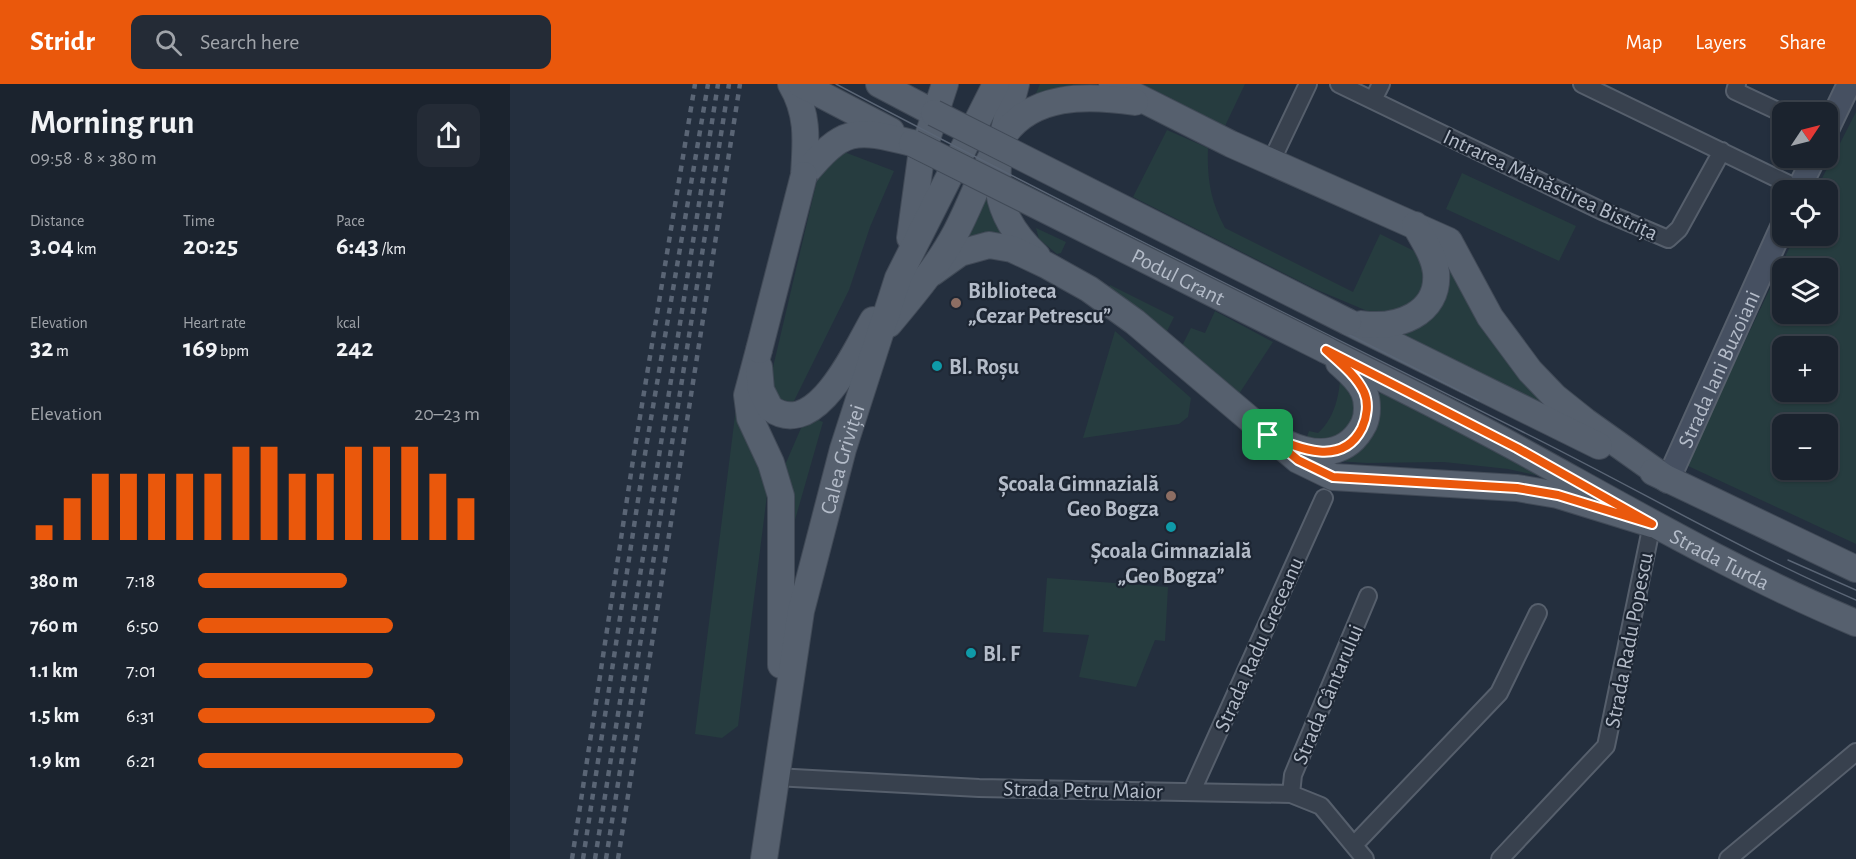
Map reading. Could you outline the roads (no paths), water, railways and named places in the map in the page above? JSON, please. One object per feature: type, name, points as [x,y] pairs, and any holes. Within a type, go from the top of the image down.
[{"type":"main road","points":[[782,725],[779,560],[783,519],[781,496],[771,463],[750,418],[747,395],[804,175],[805,116],[800,99],[791,84]]},
{"type":"main road","name":"Podul Grant","points":[[801,84],[912,143],[1326,350],[1556,470]]},
{"type":"main road","name":"Podul Grant","points":[[879,84],[1348,322],[1668,480]]},
{"type":"main road","points":[[901,84],[934,113]]},
{"type":"main road","points":[[759,350],[761,390],[767,404],[784,414],[807,413],[837,380],[903,267],[921,157],[945,84]]},
{"type":"main road","name":"Calea Griviței","points":[[764,859],[782,725],[801,611],[843,449],[903,267],[996,84]]},
{"type":"main road","points":[[1016,84],[1002,138],[997,185],[1001,206],[1022,242],[1046,265]]},
{"type":"main road","points":[[1112,84],[1150,105],[1271,162],[1449,241],[1506,341],[1555,397],[1668,480],[1856,569]]},
{"type":"main road","points":[[879,336],[932,273],[956,233],[1002,138],[1027,114],[1063,99],[1092,98],[1150,105]]},
{"type":"main road","points":[[804,175],[822,153],[846,136],[873,132],[912,143]]},
{"type":"main road","points":[[1348,322],[1373,326],[1391,325],[1408,320],[1429,303],[1435,286],[1436,272],[1432,256],[1415,225]]},
{"type":"main road","points":[[932,273],[960,253],[989,245],[1012,249],[1046,265],[1089,289],[1136,322],[1298,460],[1333,477],[1517,488],[1558,495],[1652,524]]},
{"type":"main road","points":[[1268,435],[1298,448],[1320,453],[1348,445],[1359,434],[1366,419],[1367,405],[1364,392],[1326,350]]},
{"type":"main road","name":"Strada Turda","points":[[1556,470],[1652,524],[1780,591],[1856,623]]},
{"type":"street","points":[[1271,162],[1308,84]]},
{"type":"street","points":[[1339,84],[1373,100],[1381,84]]},
{"type":"street","points":[[1582,84],[1778,180]]},
{"type":"street","points":[[1737,84],[1735,91],[1772,108]]},
{"type":"street","points":[[1838,107],[1849,84]]},
{"type":"street","name":"Intrarea Mănăstirea Bistrița","points":[[1373,100],[1602,211],[1668,239],[1679,229],[1722,152]]},
{"type":"street","name":"Strada Iani Buzoiani","points":[[1668,480],[1773,246]]},
{"type":"street","name":"Strada Radu Greceanu","points":[[1192,791],[1324,498]]},
{"type":"street","name":"Strada Radu Popescu","points":[[1500,859],[1606,746],[1652,524]]},
{"type":"street","name":"Strada Cântarului","points":[[1291,794],[1293,775],[1368,596]]},
{"type":"street","points":[[1354,846],[1499,693],[1538,614]]},
{"type":"street","points":[[1728,859],[1856,752]]},
{"type":"street","name":"Strada Petru Maior","points":[[775,777],[979,788],[1291,794],[1320,806],[1365,859]]},
{"type":"tram line","points":[[836,84],[1092,217],[1565,453],[1771,561],[1856,600]]},
{"type":"tram line","points":[[940,128],[1478,400]]},
{"type":"tram line","points":[[1788,560],[1856,590]]},
{"type":"railway","points":[[572,859],[635,447],[695,84]]},
{"type":"railway","points":[[583,859],[646,448],[708,84]]},
{"type":"railway","points":[[595,859],[718,84]]},
{"type":"railway","points":[[606,859],[729,84]]},
{"type":"railway","points":[[618,859],[740,84]]},
{"type":"place","name":"Biblioteca „Cezar Petrescu”","points":[[956,303]]},
{"type":"place","name":"Bl. Roșu","points":[[937,366]]},
{"type":"place","name":"Școala Gimnazială Geo Bogza","points":[[1171,496]]},
{"type":"place","name":"Școala Gimnazială „Geo Bogza”","points":[[1171,527]]},
{"type":"place","name":"Bl. F","points":[[971,653]]}]
